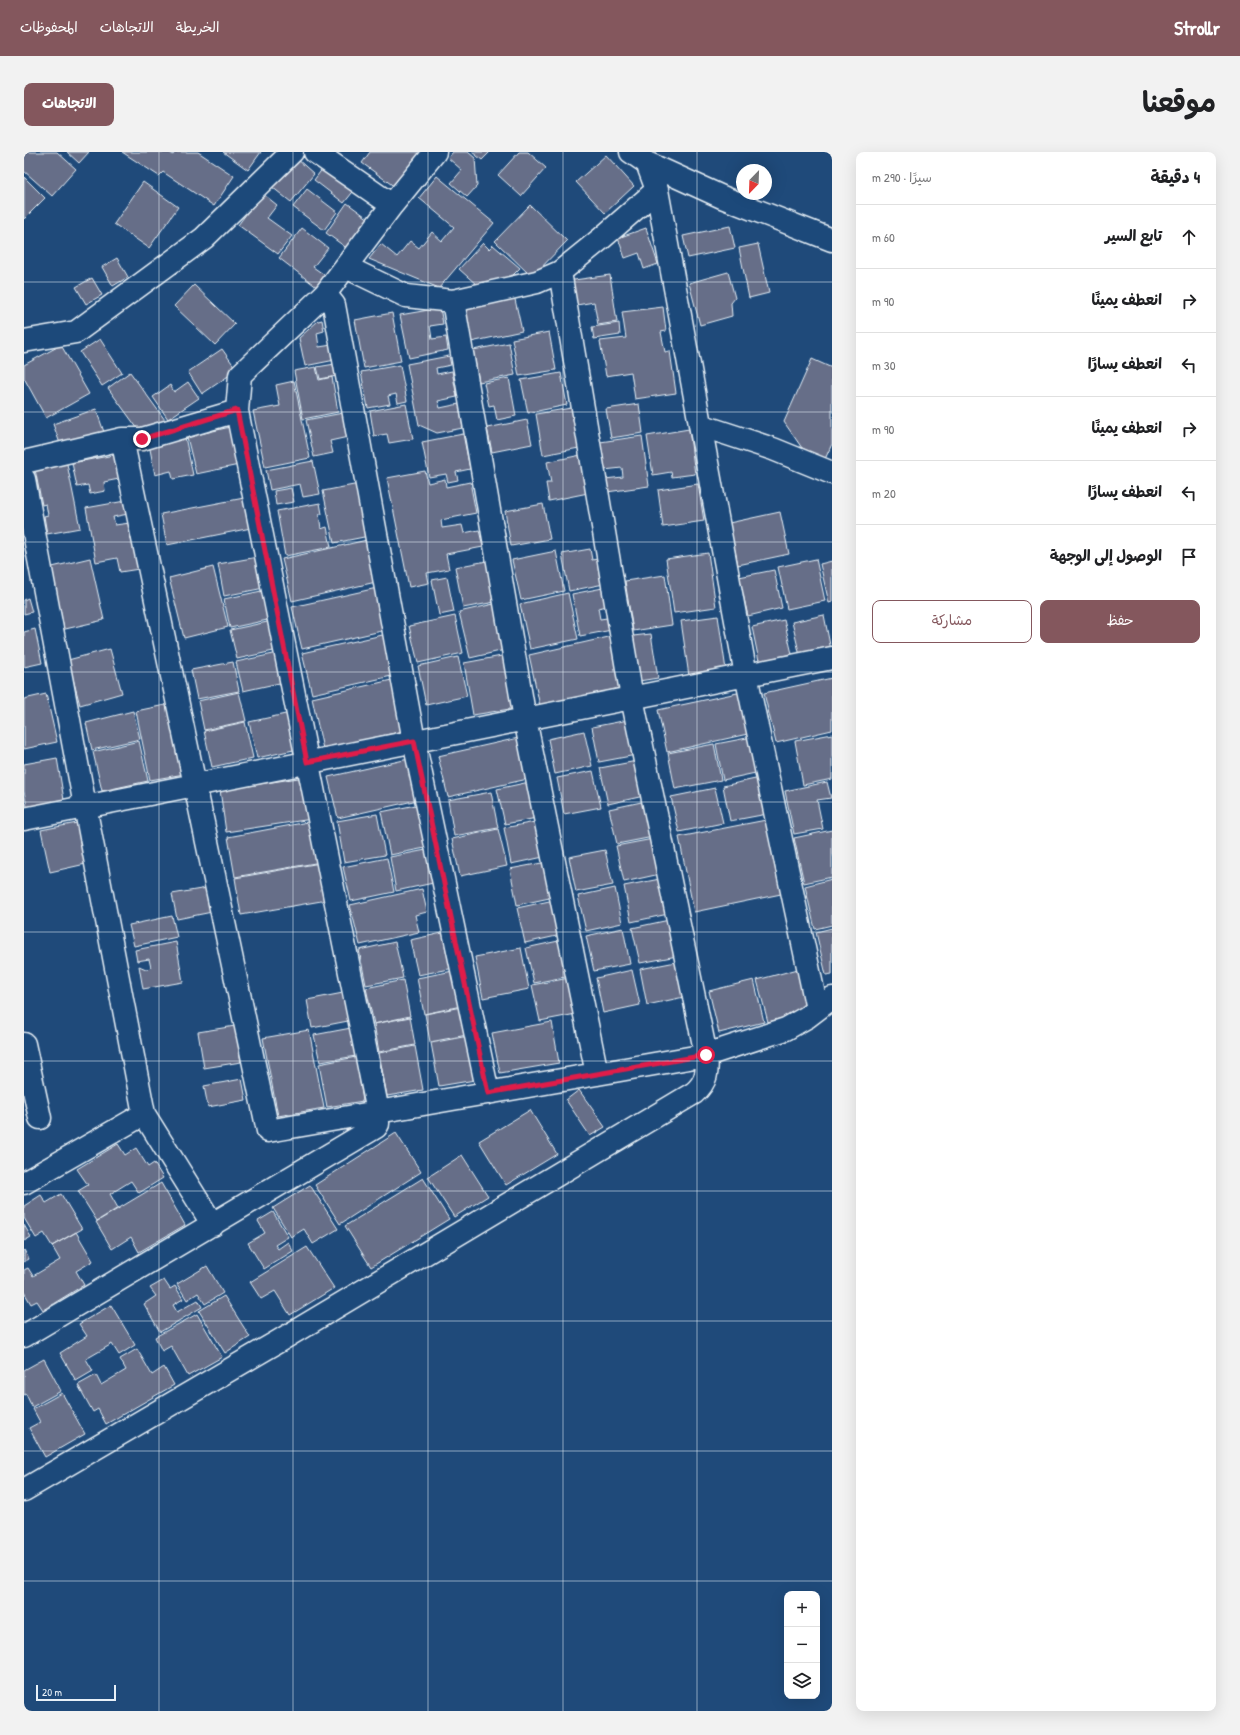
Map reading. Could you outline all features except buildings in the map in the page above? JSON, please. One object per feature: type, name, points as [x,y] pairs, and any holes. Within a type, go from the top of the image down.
[{"type":"street","points":[[24,341],[76,332],[204,238],[292,152]]},
{"type":"street","points":[[315,152],[392,205]]},
{"type":"street","points":[[24,1336],[213,1225],[376,1127],[378,1124],[378,1112],[237,410],[240,375],[325,294],[392,205],[435,152]]},
{"type":"street","points":[[122,439],[268,1131],[706,1055],[786,1030],[825,1004],[746,675],[657,190],[639,157]]},
{"type":"street","points":[[639,157],[722,196],[832,240]]},
{"type":"street","points":[[346,267],[406,296],[453,301],[537,282],[560,272],[657,190]]},
{"type":"street","points":[[24,1490],[279,1341],[694,1093],[700,1088],[705,1079],[708,1069],[706,1055],[632,698],[560,272]]},
{"type":"street","points":[[325,294],[334,305],[414,741],[488,1093]]},
{"type":"street","points":[[453,301],[525,719],[597,1074]]},
{"type":"street","points":[[24,462],[122,439],[142,439],[237,410]]},
{"type":"street","points":[[700,425],[774,449],[832,473]]},
{"type":"street","points":[[24,479],[144,1114],[213,1225]]},
{"type":"street","points":[[24,819],[832,658]]},
{"type":"street","points":[[24,1044],[40,1118]]},
{"type":"street","points":[[24,1183],[144,1114]]},
{"type":"route","points":[[142,439],[237,410],[307,762],[414,741],[488,1093],[706,1055]]}]
